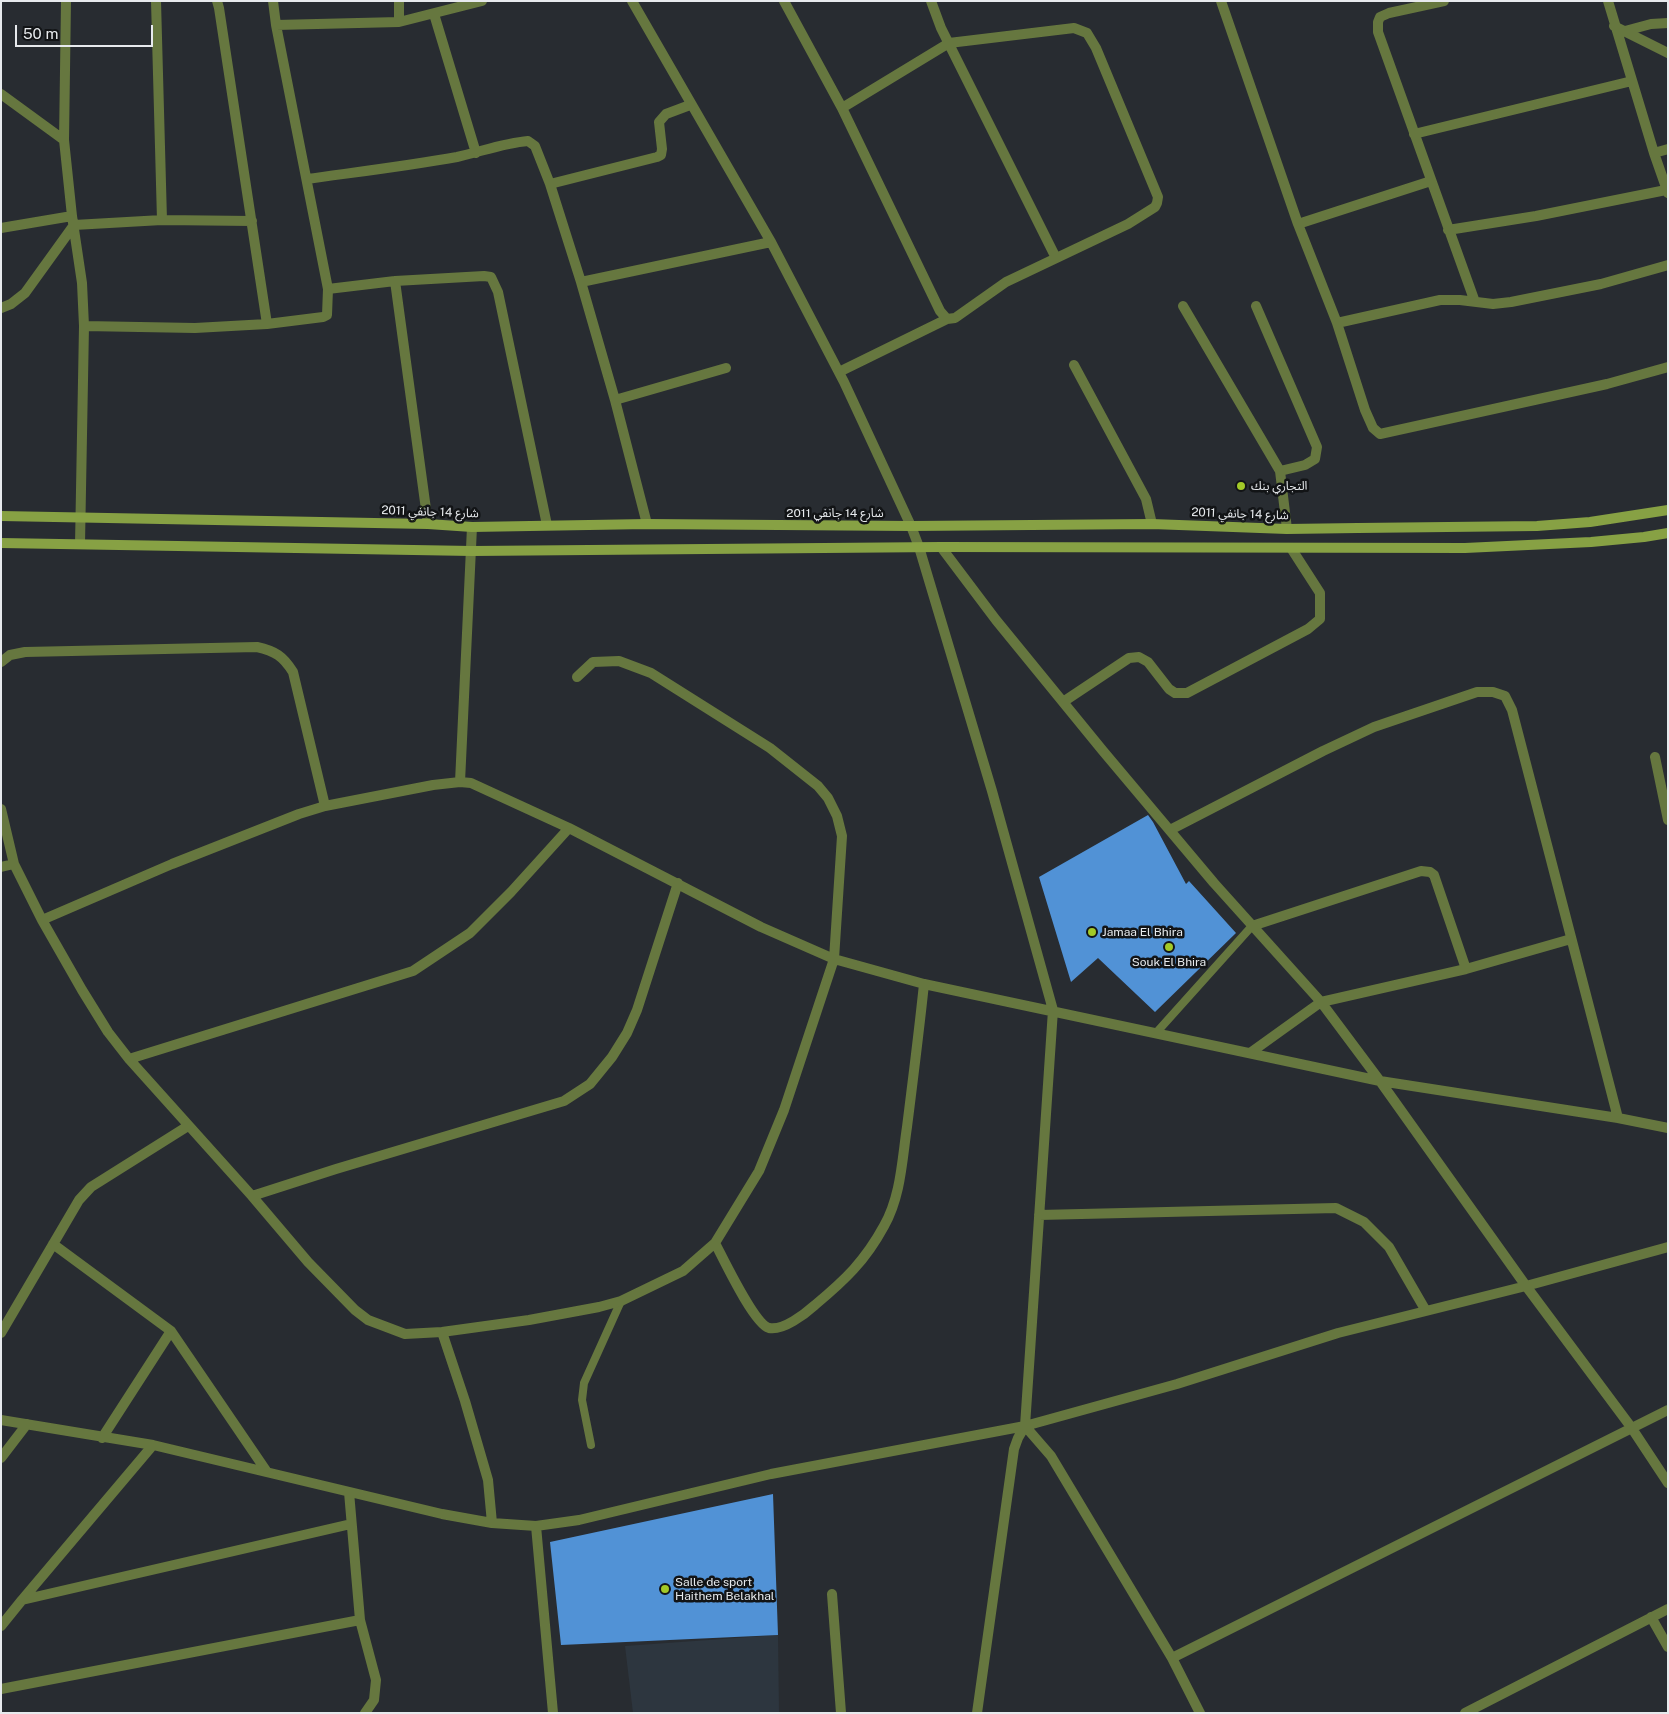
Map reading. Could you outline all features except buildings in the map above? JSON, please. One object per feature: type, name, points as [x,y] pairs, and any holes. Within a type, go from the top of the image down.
[{"type":"main road","name":"شارع 14 جانفي 2011","points":[[1,516],[428,524],[472,527],[647,524],[911,526],[1152,524],[1287,529],[1537,526],[1590,522],[1668,510]]},
{"type":"main road","points":[[1,543],[472,552],[941,546],[1465,548],[1544,545],[1644,537],[1668,533]]},
{"type":"street","points":[[66,1],[64,140],[82,283],[84,326],[80,544]]},
{"type":"street","points":[[156,1],[162,220]]},
{"type":"street","points":[[216,1],[219,8],[268,324]]},
{"type":"street","points":[[84,326],[195,328],[268,324],[324,317],[327,315],[328,289],[276,25],[273,1]]},
{"type":"street","points":[[399,1],[399,22]]},
{"type":"street","points":[[276,25],[399,22],[482,1]]},
{"type":"street","points":[[632,1],[690,105],[771,242],[839,372],[911,526],[919,547],[992,791],[1054,1010],[1025,1426],[1014,1449],[977,1713]]},
{"type":"street","points":[[784,1],[842,108],[940,311],[946,319]]},
{"type":"street","points":[[931,1],[948,43],[1056,258]]},
{"type":"street","points":[[1220,1],[1298,224],[1337,323],[1365,410],[1373,428],[1380,434],[1607,384],[1668,367]]},
{"type":"street","points":[[1444,1],[1389,13],[1380,17],[1378,32],[1475,302]]},
{"type":"street","points":[[1448,230],[1536,216],[1667,191],[1614,26],[1608,1]]},
{"type":"street","points":[[434,14],[476,153]]},
{"type":"street","points":[[1624,32],[1651,24],[1668,23]]},
{"type":"street","points":[[1614,26],[1668,53]]},
{"type":"street","points":[[839,372],[946,319],[955,318],[1006,282],[1128,224],[1155,207],[1158,197],[1096,48],[1087,33],[1074,28],[948,43],[842,108]]},
{"type":"street","points":[[1414,134],[1632,81]]},
{"type":"street","points":[[1,94],[64,140]]},
{"type":"street","points":[[550,184],[661,155],[659,122],[666,114],[690,105]]},
{"type":"street","points":[[307,179],[419,164],[528,141],[536,146],[550,184],[580,282],[647,524]]},
{"type":"street","points":[[1654,153],[1668,149]]},
{"type":"street","points":[[1298,224],[1431,181]]},
{"type":"street","points":[[1,308],[11,304],[25,293],[73,220]]},
{"type":"street","points":[[1,228],[73,220],[252,222]]},
{"type":"street","points":[[580,282],[771,242]]},
{"type":"street","points":[[1337,323],[1440,300],[1460,300],[1493,304],[1511,302],[1601,284],[1668,265]]},
{"type":"street","points":[[328,289],[484,276],[492,278],[498,292],[546,525]]},
{"type":"street","points":[[395,282],[428,524]]},
{"type":"street","points":[[1183,306],[1280,471],[1287,529]]},
{"type":"street","points":[[1256,306],[1317,447],[1315,459],[1305,465],[1280,471]]},
{"type":"street","points":[[1074,365],[1146,499],[1152,524]]},
{"type":"street","points":[[614,400],[726,368]]},
{"type":"street","points":[[460,782],[472,527]]},
{"type":"street","points":[[941,546],[996,620],[1063,702],[1252,926],[1320,1002],[1380,1081],[1526,1286],[1631,1427],[1668,1483]]},
{"type":"street","points":[[1063,702],[1129,658],[1139,657],[1148,662],[1168,689],[1175,693],[1187,692],[1308,629],[1320,619],[1320,593],[1291,548]]},
{"type":"street","points":[[1,662],[10,655],[25,652],[257,647],[270,650],[285,659],[293,672],[325,806]]},
{"type":"street","points":[[1,809],[14,864],[42,920],[108,1032],[129,1059],[252,1196],[308,1262],[354,1310],[368,1320],[405,1334],[442,1332],[529,1320],[599,1307],[621,1301],[683,1271],[715,1243],[759,1171],[784,1110],[834,959],[842,836],[837,816],[828,798],[818,786],[770,748],[642,669],[619,661],[593,662],[577,677]]},
{"type":"street","points":[[1170,830],[1323,751],[1374,728],[1476,692],[1493,692],[1505,696],[1512,710],[1618,1118]]},
{"type":"street","points":[[1655,757],[1668,820]]},
{"type":"street","points":[[42,920],[172,864],[299,814],[325,806],[433,785],[460,782],[478,786],[569,828],[761,927],[834,959],[924,984],[1054,1010],[1380,1081],[1618,1118],[1668,1128]]},
{"type":"street","points":[[129,1059],[413,971],[470,933],[511,892],[569,828]]},
{"type":"street","points":[[1,867],[14,864]]},
{"type":"street","points":[[1252,926],[1421,871],[1430,872],[1434,875],[1466,969]]},
{"type":"street","points":[[252,1196],[564,1101],[590,1084],[627,1033],[637,1010],[678,883]]},
{"type":"street","points":[[1250,1053],[1320,1002],[1466,969],[1571,939]]},
{"type":"street","points":[[715,1243],[744,1299],[760,1322],[770,1328],[780,1327],[800,1318],[844,1282],[856,1268],[868,1253],[885,1225],[896,1198],[909,1114],[924,984]]},
{"type":"street","points":[[1,1333],[79,1200],[91,1187],[188,1126]]},
{"type":"street","points":[[1039,1216],[1336,1208],[1364,1222],[1389,1247],[1426,1311]]},
{"type":"street","points":[[53,1244],[171,1331],[267,1472]]},
{"type":"street","points":[[1,1420],[153,1446],[442,1514],[492,1523],[536,1526],[579,1520],[771,1474],[1025,1426],[1177,1384],[1338,1333],[1526,1286],[1668,1247]]},
{"type":"street","points":[[102,1438],[171,1331]]},
{"type":"street","points":[[442,1332],[488,1480],[492,1523]]},
{"type":"street","points":[[1172,1658],[1668,1410]]},
{"type":"street","points":[[1,1458],[26,1424]]},
{"type":"street","points":[[1025,1426],[1051,1456],[1172,1658],[1200,1713]]},
{"type":"street","points":[[1,1626],[153,1446]]},
{"type":"street","points":[[349,1492],[360,1620],[376,1680],[374,1700],[365,1713]]},
{"type":"street","points":[[22,1600],[351,1524]]},
{"type":"street","points":[[536,1526],[554,1713]]},
{"type":"street","points":[[832,1594],[841,1713]]},
{"type":"street","points":[[1465,1713],[1668,1609]]},
{"type":"street","points":[[1651,1617],[1668,1647]]},
{"type":"street","points":[[1,1690],[360,1620]]},
{"type":"lane","points":[[1156,1032],[1252,926]]},
{"type":"lane","points":[[590,1445],[582,1400],[584,1383],[621,1301]]},
{"type":"shaded area","points":[[778,1635],[779,1713],[633,1713],[625,1646]]},
{"type":"place","name":"التجاري بنك","points":[[1241,486]]},
{"type":"place","name":"Jamaa El Bhira","points":[[1092,932]]},
{"type":"place","name":"Souk El Bhira","points":[[1169,947]]},
{"type":"place","name":"Salle de sport Haithem Belakhal","points":[[665,1589]]}]
